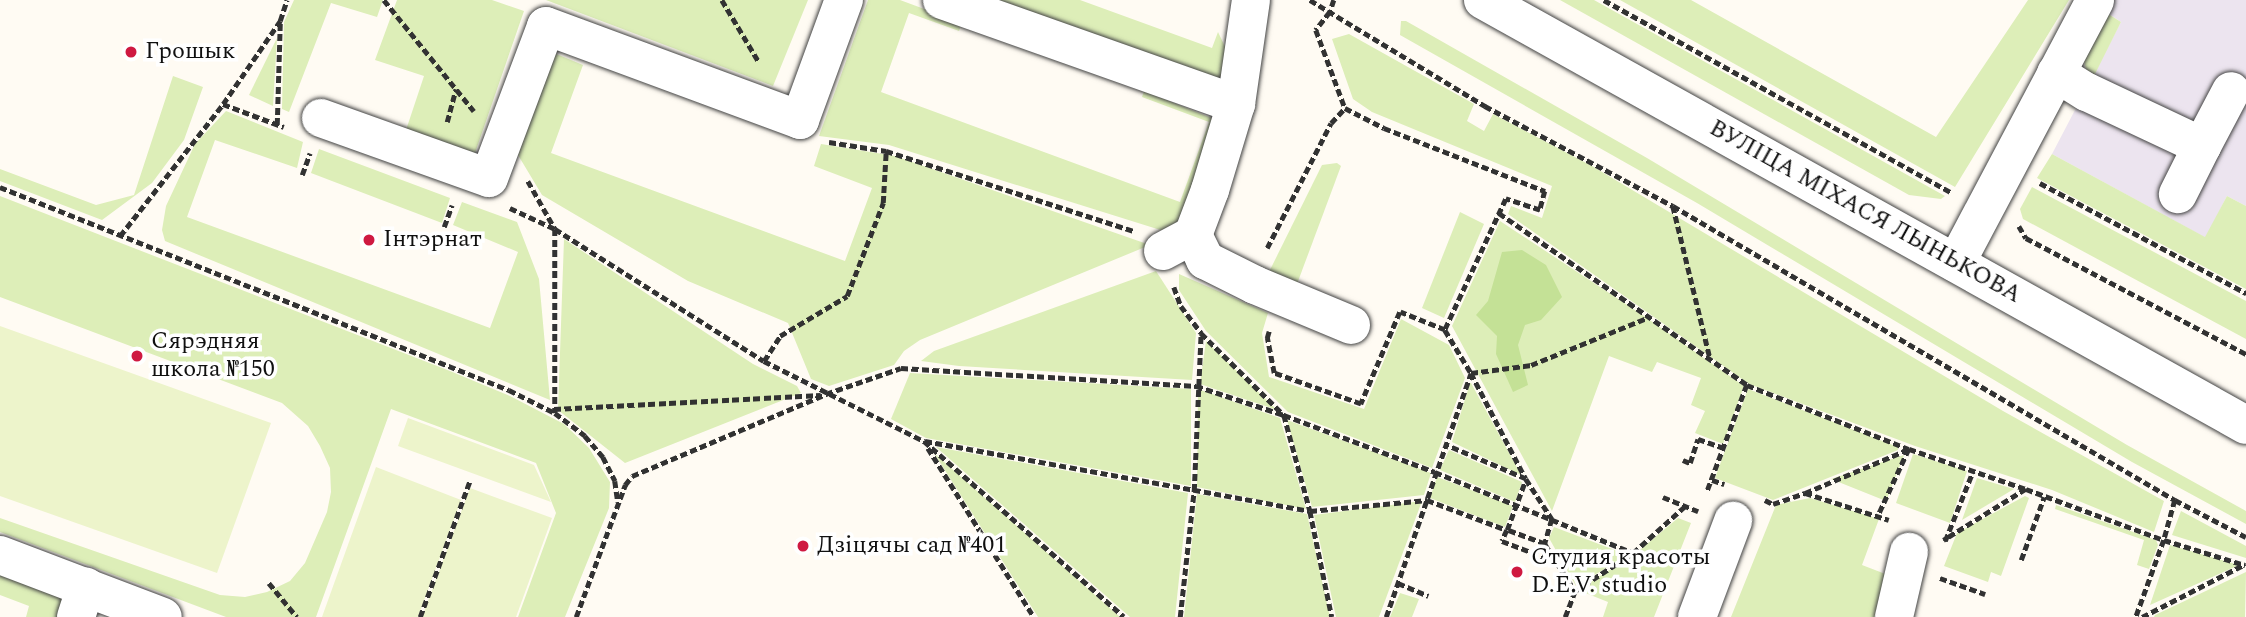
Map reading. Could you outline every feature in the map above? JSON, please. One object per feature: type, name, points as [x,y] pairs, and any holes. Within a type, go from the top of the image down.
[{"type":"street","points":[[321,118],[489,178],[546,26],[800,120],[844,0]]},
{"type":"street","points":[[942,0],[1237,104]]},
{"type":"street","points":[[1251,0],[1237,104],[1178,243],[1255,285],[1351,325]]},
{"type":"street","name":"ВУЛІЦА МІХАСЯ ЛЫНЬКОВА","points":[[1483,0],[2246,425]]},
{"type":"street","points":[[1956,263],[2095,0]]},
{"type":"street","points":[[2056,73],[2087,92],[2202,146]]},
{"type":"street","points":[[2178,194],[2231,91]]},
{"type":"street","points":[[1697,617],[1732,505]]},
{"type":"street","points":[[1894,617],[1919,547]]},
{"type":"street","points":[[0,555],[81,602],[163,617]]},
{"type":"path","points":[[120,236],[223,104],[280,21],[287,0]]},
{"type":"path","points":[[384,0],[502,145],[511,151],[555,229],[555,412]]},
{"type":"path","points":[[1310,0],[1485,106],[1673,205],[2175,500],[2246,537]]},
{"type":"path","points":[[1334,0],[1330,12],[1316,30],[1345,108],[1384,128],[1545,191],[1540,210],[1506,199]]},
{"type":"path","points":[[1604,0],[1983,210],[2012,214],[2026,238],[2246,354]]},
{"type":"path","points":[[223,104],[277,125],[280,21]]},
{"type":"path","points":[[1255,285],[1256,269],[1277,227],[1331,122],[1345,108]]},
{"type":"path","points":[[826,141],[886,151],[1178,243]]},
{"type":"path","points":[[764,361],[780,336],[847,296],[884,203],[886,151]]},
{"type":"path","points":[[2032,178],[2246,293]]},
{"type":"path","points":[[0,187],[509,390],[555,412],[585,436],[603,457],[615,481],[618,507]]},
{"type":"path","points":[[499,204],[555,229],[764,361],[924,441],[1310,511],[1427,500],[1545,544],[1575,591]]},
{"type":"path","points":[[1673,205],[1710,359]]},
{"type":"path","points":[[1499,213],[1747,385],[1909,449],[2164,540],[2246,564]]},
{"type":"path","points":[[1400,312],[1404,303]]},
{"type":"path","points":[[1181,306],[1201,332],[1284,415],[1310,511],[1332,617]]},
{"type":"path","points":[[1471,373],[1531,365],[1649,317]]},
{"type":"path","points":[[1445,330],[1471,373],[1526,479],[1552,519],[1545,544]]},
{"type":"path","points":[[1180,617],[1194,491],[1196,386],[1201,332]]},
{"type":"path","points":[[576,617],[625,485],[632,476],[826,394],[901,368],[1196,386],[1284,415],[1435,472],[1633,553]]},
{"type":"path","points":[[1386,617],[1471,373]]},
{"type":"path","points":[[1712,480],[1747,385]]},
{"type":"path","points":[[555,412],[826,394]]},
{"type":"path","points":[[1684,460],[1690,463],[1698,439],[1724,448]]},
{"type":"path","points":[[924,441],[1034,617]]},
{"type":"path","points":[[924,441],[1124,617]]},
{"type":"path","points":[[1446,445],[1526,479]]},
{"type":"path","points":[[1663,497],[1684,507],[1773,503],[1805,493],[1909,449]]},
{"type":"path","points":[[1878,516],[1909,449]]},
{"type":"path","points":[[1945,540],[1973,471]]},
{"type":"path","points":[[1526,479],[1502,541],[1557,562]]},
{"type":"path","points":[[420,617],[470,480]]},
{"type":"path","points":[[1712,480],[1732,505]]},
{"type":"path","points":[[1712,480],[1732,505]]},
{"type":"path","points":[[1919,547],[1945,540],[2026,489]]},
{"type":"path","points":[[1805,493],[1878,516],[1985,594]]},
{"type":"path","points":[[2021,560],[2044,497]]},
{"type":"path","points":[[2136,617],[2164,540],[2175,500]]},
{"type":"path","points":[[1694,523],[1732,505]]},
{"type":"path","points":[[1565,617],[1575,591],[1633,553],[1684,507]]},
{"type":"path","points":[[1524,558],[1527,551]]},
{"type":"path","points":[[2142,617],[2246,564]]},
{"type":"path","points":[[269,583],[298,617]]},
{"type":"path","points":[[1398,583],[1428,596]]},
{"type":"shaded area","points":[[2088,0],[2246,0],[2246,206],[2227,196],[2206,238],[2052,154],[2121,22]]},
{"type":"green space","points":[[294,0],[383,0],[377,17],[331,3],[289,112],[282,109],[284,22]]},
{"type":"green space","points":[[397,0],[492,0],[524,11],[475,153],[406,130],[424,76],[375,60]]},
{"type":"green space","points":[[546,0],[808,0],[773,86]]},
{"type":"green space","points":[[868,0],[900,0],[962,23],[959,31],[909,13],[881,92],[1180,202],[1209,122],[1142,97],[1144,91],[1224,123],[1193,214],[1170,233],[889,145],[819,136]]},
{"type":"green space","points":[[994,0],[1080,0],[1212,48],[1218,32],[1229,55],[1229,69],[1217,82]]},
{"type":"green space","points":[[1560,0],[1594,0],[1945,196],[1941,199],[1909,195]]},
{"type":"green space","points":[[1620,0],[1691,0],[1936,137],[2028,0],[2069,0],[1955,187]]},
{"type":"green space","points":[[2102,10],[2121,22],[2094,76],[2086,69],[2082,53]]},
{"type":"green space","points":[[1401,21],[1406,21],[1647,158],[2127,445],[2246,511],[2246,524],[2132,462],[1697,203],[1400,35]]},
{"type":"green space","points":[[1349,34],[1474,104],[1467,121],[1484,131],[1493,114],[1592,166],[2003,411],[2164,501],[2154,532],[2052,490],[1915,446],[1749,384],[1508,214],[1511,206],[1542,218],[1552,186],[1372,112],[1353,99],[1332,39]]},
{"type":"green space","points":[[277,38],[273,106],[249,95]]},
{"type":"green space","points":[[554,53],[583,65],[551,153],[845,261],[872,188],[814,166],[821,144],[895,156],[1150,245],[920,340],[904,351],[894,365],[829,386],[811,379],[788,323],[688,281],[542,195],[518,155]]},
{"type":"green space","points":[[173,76],[203,87],[184,140],[152,183],[102,220],[0,181],[0,169],[96,205],[134,195]]},
{"type":"green space","points":[[226,111],[303,142],[297,168],[215,140],[187,217],[490,328],[518,252],[453,225],[462,202],[517,222],[539,279],[550,400],[165,241],[162,230],[166,206],[195,144]]},
{"type":"green space","points":[[319,149],[450,198],[442,223],[311,173]]},
{"type":"green space","points":[[2052,154],[2205,237],[2227,196],[2246,206],[2246,289],[2037,178]]},
{"type":"green space","points":[[1337,163],[1341,166],[1297,284],[1268,274],[1322,165]]},
{"type":"green space","points":[[2032,187],[2246,301],[2246,339],[2023,219],[2020,209]]},
{"type":"green space","points":[[0,196],[450,371],[510,396],[564,424],[589,448],[610,482],[609,508],[565,617],[518,617],[556,513],[536,463],[391,409],[316,617],[226,617],[0,532],[0,518],[220,595],[245,597],[267,592],[290,581],[305,563],[327,512],[331,492],[330,468],[320,446],[308,426],[282,403],[0,297]]},
{"type":"green space","points":[[1460,212],[1484,224],[1444,318],[1422,308]]},
{"type":"green space","points":[[1500,221],[1744,386],[1723,444],[1695,433],[1705,411],[1691,405],[1701,378],[1657,362],[1652,372],[1609,356],[1552,511],[1452,326]]},
{"type":"green space","points":[[564,239],[753,364],[797,386],[801,393],[625,463],[558,410]]},
{"type":"green space","points":[[1522,250],[1546,265],[1562,297],[1541,320],[1525,325],[1518,345],[1528,385],[1513,392],[1496,354],[1497,336],[1476,315],[1488,301],[1502,252]]},
{"type":"green space","points":[[1156,271],[1196,333],[1192,380],[959,366],[921,361],[934,351]]},
{"type":"green space","points":[[1179,274],[1268,313],[1262,333],[1269,377],[1364,409],[1401,319],[1449,345],[1465,378],[1432,468],[1288,412],[1206,331],[1179,290]]},
{"type":"green space","points":[[0,326],[271,423],[217,573],[0,496]]},
{"type":"green space","points":[[1206,341],[1247,381],[1277,410],[1200,384]]},
{"type":"green space","points":[[910,373],[1191,389],[1191,486],[926,438],[891,419]]},
{"type":"green space","points":[[1471,383],[1521,475],[1452,442]]},
{"type":"green space","points":[[1198,389],[1280,418],[1306,509],[1197,487]]},
{"type":"green space","points":[[1748,389],[1898,447],[1898,450],[1773,500],[1715,478]]},
{"type":"green space","points":[[408,418],[534,465],[551,502],[398,446]]},
{"type":"green space","points":[[1287,420],[1431,473],[1424,495],[1312,507]]},
{"type":"green space","points":[[936,447],[1188,493],[1175,617],[1130,617]]},
{"type":"green space","points":[[1449,450],[1522,482],[1515,502],[1440,470]]},
{"type":"green space","points":[[934,453],[1120,617],[1038,617]]},
{"type":"green space","points":[[1913,454],[1967,471],[1950,523],[1896,503]]},
{"type":"green space","points":[[1904,455],[1886,501],[1831,479]]},
{"type":"green space","points":[[376,467],[461,500],[418,617],[322,617]]},
{"type":"green space","points":[[1437,477],[1513,506],[1505,527],[1430,498]]},
{"type":"green space","points":[[1977,478],[2014,489],[1962,520]]},
{"type":"green space","points":[[470,488],[552,518],[516,617],[422,617]]},
{"type":"green space","points":[[1197,494],[1307,514],[1330,617],[1184,617]]},
{"type":"green space","points":[[2025,496],[2029,498],[2001,576],[1991,572],[1988,582],[1944,566],[1957,533]]},
{"type":"green space","points":[[1810,498],[1879,519],[1862,565],[1888,575],[1882,617],[1731,617],[1776,505]]},
{"type":"green space","points":[[1422,501],[1379,617],[1336,617],[1314,515]]},
{"type":"green space","points":[[2056,505],[2156,540],[2158,545],[2149,569],[2137,565],[2144,540],[2055,509]]},
{"type":"green space","points":[[2181,511],[2246,546],[2246,558],[2172,535]]},
{"type":"green space","points":[[1678,518],[1691,523],[1654,617],[1603,617],[1608,602],[1578,590],[1635,554]]},
{"type":"green space","points":[[1554,527],[1628,555],[1576,586],[1549,538]]},
{"type":"green space","points":[[2170,545],[2239,565],[2150,605]]},
{"type":"green space","points":[[0,561],[66,588],[66,617],[26,617],[29,606],[0,595]]},
{"type":"green space","points":[[2246,572],[2245,617],[2154,617],[2155,615]]},
{"type":"green space","points":[[1400,593],[1419,599],[1412,617],[1390,617]]},
{"type":"place","name":"Грошык","points":[[131,52]]},
{"type":"place","name":"Інтэрнат","points":[[369,240]]},
{"type":"place","name":"Сярэдняя школа №150","points":[[137,356]]},
{"type":"place","name":"Дзіцячы сад №401","points":[[803,546]]},
{"type":"place","name":"Студия красоты D.E.V. studio","points":[[1517,572]]}]
